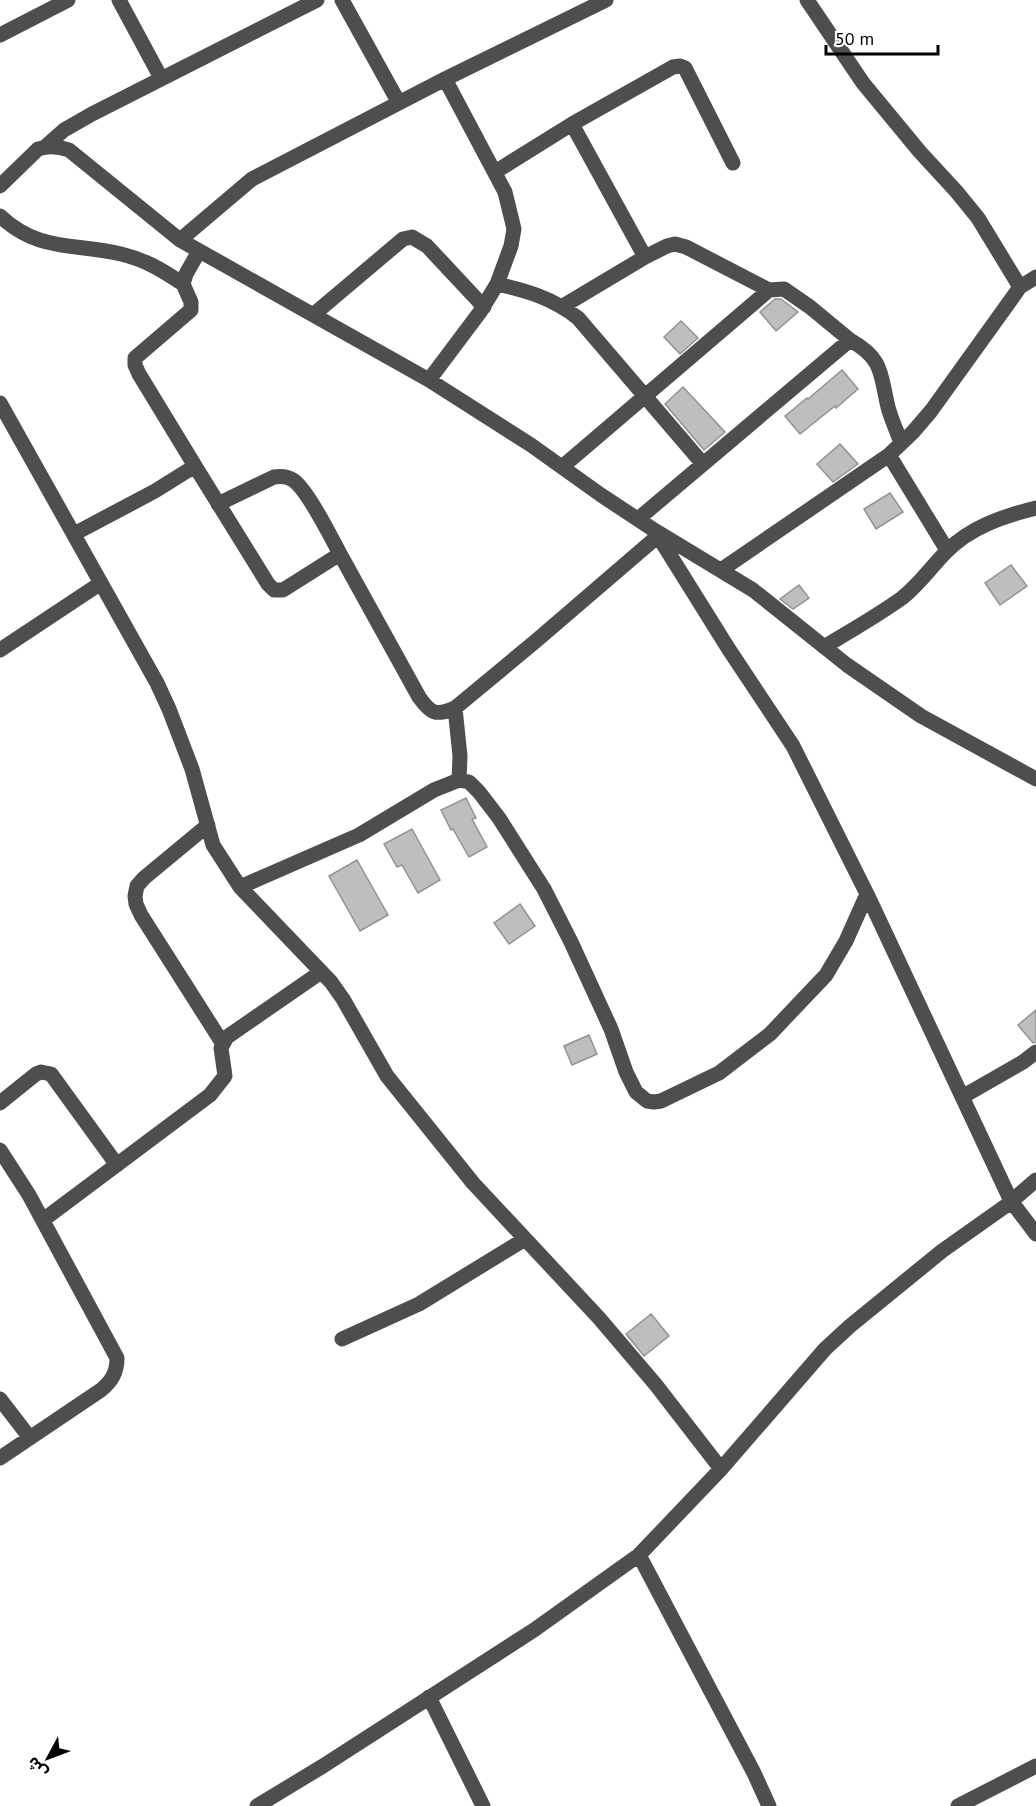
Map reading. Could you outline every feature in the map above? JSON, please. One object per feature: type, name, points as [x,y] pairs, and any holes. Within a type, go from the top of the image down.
[{"type":"street","points":[[0,35],[68,0]]},
{"type":"street","points":[[119,0],[161,78]]},
{"type":"street","points":[[46,146],[63,130],[161,78],[318,0]]},
{"type":"street","points":[[342,0],[399,103]]},
{"type":"street","points":[[180,240],[252,179],[445,79],[606,0]]},
{"type":"street","points":[[807,0],[863,83],[978,218],[1020,287]]},
{"type":"street","points":[[495,172],[572,124],[673,67],[680,66],[685,68],[734,163]]},
{"type":"street","points":[[429,380],[484,307],[497,284],[511,246],[514,229],[505,192],[445,79]]},
{"type":"street","points":[[572,124],[645,256]]},
{"type":"street","points":[[1,181],[38,149],[58,146],[69,150],[180,240],[429,380],[531,445],[656,533],[753,590],[824,647],[921,716],[1036,779]]},
{"type":"street","points":[[0,216],[12,227],[39,241],[120,254],[151,263],[183,284],[191,302],[191,310],[135,358],[135,365],[218,504],[274,590],[283,590],[340,554]]},
{"type":"street","points":[[313,315],[408,237],[415,238],[428,246],[484,307]]},
{"type":"street","points":[[563,306],[645,256],[675,244],[686,247],[769,290],[784,289],[850,340],[864,348],[882,374],[888,406],[901,443]]},
{"type":"street","points":[[183,284],[199,251]]},
{"type":"street","points":[[722,570],[888,455],[901,443],[931,411],[1020,287],[1036,277]]},
{"type":"street","points":[[497,284],[541,296],[563,306],[578,318],[703,464]]},
{"type":"street","points":[[562,467],[769,290]]},
{"type":"street","points":[[638,519],[850,340]]},
{"type":"street","points":[[0,403],[169,709],[192,769],[213,844],[240,887],[321,972],[343,999],[387,1076],[473,1183],[599,1318],[656,1385],[721,1469]]},
{"type":"street","points":[[888,455],[948,550]]},
{"type":"street","points":[[74,534],[145,497],[195,466]]},
{"type":"street","points":[[218,504],[274,477],[291,478],[298,484],[340,554],[419,697],[434,713],[455,708],[537,640],[656,533]]},
{"type":"street","points":[[824,647],[902,598],[921,582],[948,550],[973,530],[1016,513],[1036,508]]},
{"type":"street","points":[[656,533],[793,746],[867,894],[1011,1201],[1036,1234]]},
{"type":"street","points":[[0,650],[101,584]]},
{"type":"street","points":[[455,708],[460,756],[459,780]]},
{"type":"street","points":[[240,887],[359,835],[435,790],[459,780],[470,782],[499,818],[544,889],[611,1029],[626,1072],[636,1092],[647,1101],[654,1102],[661,1101],[719,1073],[770,1034],[826,975],[846,941],[867,894]]},
{"type":"street","points":[[208,825],[144,878],[136,886],[135,896],[136,904],[148,928],[223,1044]]},
{"type":"street","points":[[43,1220],[210,1095],[225,1076],[221,1052],[227,1037],[321,972]]},
{"type":"street","points":[[962,1097],[1036,1052]]},
{"type":"street","points":[[0,1103],[36,1074],[41,1072],[51,1074],[117,1165]]},
{"type":"street","points":[[0,1150],[43,1220],[117,1358],[117,1366],[112,1378],[101,1390],[0,1458]]},
{"type":"street","points":[[257,1806],[534,1630],[639,1555],[721,1469],[825,1349],[942,1251],[1036,1180]]},
{"type":"street","points":[[342,1339],[419,1304],[525,1239]]},
{"type":"street","points":[[0,1399],[30,1438]]},
{"type":"street","points":[[639,1555],[769,1806]]},
{"type":"street","points":[[429,1697],[483,1806]]},
{"type":"street","points":[[959,1806],[1036,1766]]},
{"type":"building","points":[[775,299],[781,299],[798,312],[776,331],[760,312]]},
{"type":"building","points":[[681,321],[698,338],[680,354],[664,337]]},
{"type":"building","points":[[842,370],[858,389],[800,434],[785,416]]},
{"type":"building","points":[[683,387],[725,432],[704,450],[665,404]]},
{"type":"building","points":[[840,444],[858,464],[833,482],[817,464]]},
{"type":"building","points":[[890,493],[903,512],[876,529],[864,509]]},
{"type":"building","points":[[1011,565],[1027,586],[1000,605],[985,583]]},
{"type":"building","points":[[799,585],[809,598],[793,609],[780,599]]},
{"type":"building","points":[[466,798],[476,818],[472,819],[487,847],[469,857],[441,810]]},
{"type":"building","points":[[412,829],[440,880],[418,893],[402,865],[397,867],[384,844]]},
{"type":"building","points":[[357,860],[388,915],[360,931],[329,876]]},
{"type":"building","points":[[520,904],[535,926],[509,944],[494,923]]},
{"type":"building","points":[[1036,1010],[1036,1042],[1033,1043],[1018,1025]]},
{"type":"building","points":[[589,1035],[597,1054],[572,1065],[564,1046]]},
{"type":"building","points":[[651,1314],[669,1336],[644,1356],[626,1334]]}]
